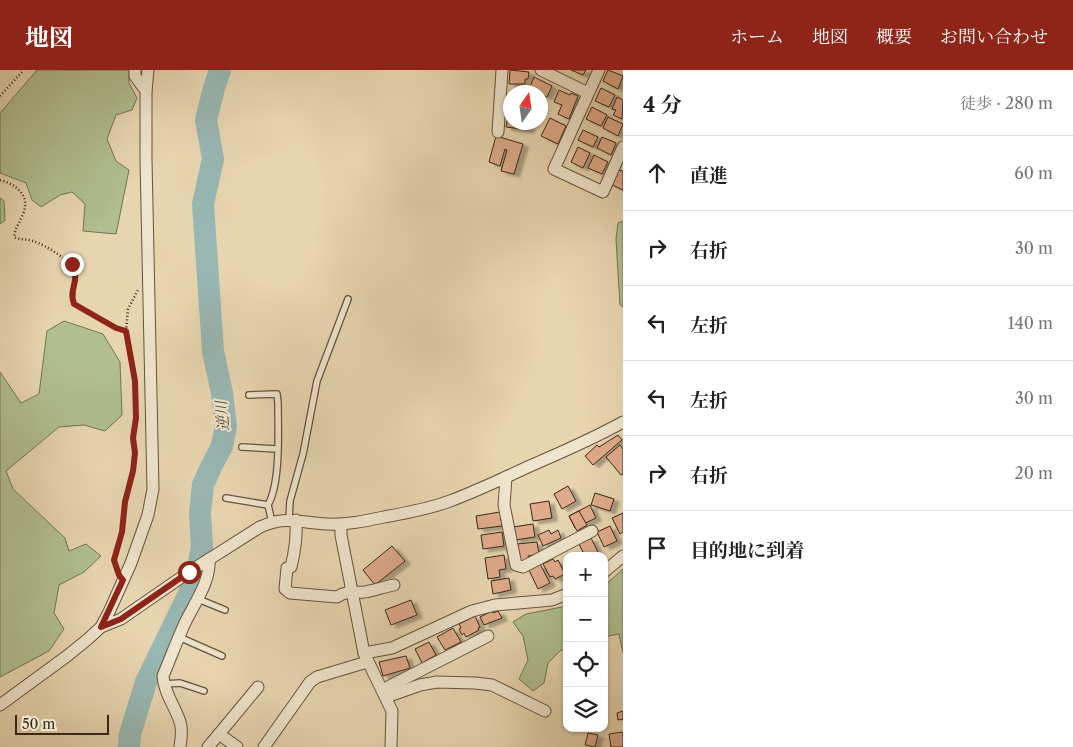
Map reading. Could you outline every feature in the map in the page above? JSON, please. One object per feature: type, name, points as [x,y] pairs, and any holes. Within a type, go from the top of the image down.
[{"type":"street","points":[[135,70],[136,76],[146,91]]},
{"type":"street","points":[[101,627],[123,580],[148,515],[153,489],[148,277],[146,91],[148,70]]},
{"type":"street","points":[[498,132],[502,70]]},
{"type":"street","points":[[541,70],[588,93]]},
{"type":"street","points":[[599,70],[554,169],[602,192],[623,147]]},
{"type":"street","points":[[0,705],[67,656],[101,627],[121,619],[260,526],[272,522],[292,520],[341,524],[429,508],[449,502],[599,436],[623,422]]},
{"type":"street","points":[[506,477],[504,505],[516,565],[523,568],[592,531]]},
{"type":"street","points":[[292,520],[297,533],[292,567],[287,568],[284,589],[290,593],[337,597],[342,593],[352,591],[364,592],[394,585]]},
{"type":"street","points":[[341,524],[341,535],[366,657],[392,711],[391,747]]},
{"type":"street","points":[[608,569],[623,556]]},
{"type":"street","points":[[180,747],[182,730],[164,684],[163,676],[179,637],[198,599],[210,565],[207,560]]},
{"type":"street","points":[[264,747],[310,682],[317,677],[392,648],[472,612],[495,606],[552,600],[563,596]]},
{"type":"street","points":[[386,697],[388,686],[488,636]]},
{"type":"street","points":[[386,697],[420,685],[437,682],[475,683],[492,685],[545,711]]},
{"type":"street","points":[[208,747],[258,687]]},
{"type":"street","points":[[219,734],[237,747]]},
{"type":"lane","points":[[292,520],[290,501],[303,454],[317,381],[348,298]]},
{"type":"lane","points":[[249,395],[277,394],[277,449],[273,497],[268,505],[272,522]]},
{"type":"lane","points":[[242,447],[277,449]]},
{"type":"lane","points":[[226,498],[268,505]]},
{"type":"lane","points":[[198,599],[225,610]]},
{"type":"lane","points":[[179,637],[222,656]]},
{"type":"lane","points":[[164,684],[180,683],[204,690]]},
{"type":"path","points":[[0,96],[22,72]]},
{"type":"path","points":[[0,180],[10,182],[20,190],[25,200],[26,207],[15,230],[14,237],[33,241],[72,264],[76,272],[71,296],[74,304],[116,328],[126,331]]},
{"type":"path","points":[[123,580],[119,575],[114,560],[122,532],[125,502],[133,471],[135,453],[133,438],[136,418],[135,381],[126,331],[128,309],[134,294],[148,277]]},
{"type":"green space","points":[[37,70],[129,70],[129,83],[137,98],[132,110],[116,115],[107,139],[116,161],[129,170],[116,234],[83,231],[85,204],[72,192],[60,195],[41,207],[32,200],[26,183],[0,173],[0,113]]},
{"type":"green space","points":[[0,198],[4,201],[5,220],[0,224]]},
{"type":"green space","points":[[623,221],[623,307],[620,305],[616,239],[618,223]]},
{"type":"green space","points":[[64,321],[103,334],[120,362],[122,415],[105,431],[84,425],[59,427],[6,471],[13,489],[65,538],[69,551],[86,544],[101,556],[84,572],[59,585],[54,613],[64,629],[49,651],[0,677],[0,372],[21,403],[39,394],[47,331]]},
{"type":"green space","points":[[623,569],[623,653],[619,634],[608,636],[608,582]]},
{"type":"green space","points":[[563,607],[563,650],[548,663],[544,683],[533,691],[519,679],[528,660],[523,636],[513,622],[526,614]]},
{"type":"building","points":[[510,70],[529,72],[528,79],[525,79],[525,84],[509,84]]},
{"type":"building","points":[[571,70],[586,70],[583,75]]},
{"type":"building","points":[[608,70],[623,76],[618,89],[603,81]]},
{"type":"building","points":[[534,77],[552,86],[548,95],[548,85],[531,85]]},
{"type":"building","points":[[601,88],[615,95],[609,107],[595,101]]},
{"type":"building","points":[[559,90],[578,96],[569,119],[558,114],[562,105],[554,102]]},
{"type":"building","points":[[617,97],[623,100],[622,119],[613,115],[616,110],[612,109]]},
{"type":"building","points":[[592,107],[607,115],[601,126],[586,119]]},
{"type":"building","points":[[608,117],[623,124],[618,136],[603,128]]},
{"type":"building","points":[[550,118],[566,126],[558,144],[541,136],[544,130],[548,130]]},
{"type":"building","points":[[583,130],[598,137],[593,147],[578,140]]},
{"type":"building","points":[[496,136],[523,144],[514,174],[501,171],[507,150],[505,149],[500,166],[489,162]]},
{"type":"building","points":[[602,137],[616,143],[611,155],[597,148]]},
{"type":"building","points":[[578,147],[590,153],[583,168],[571,162]]},
{"type":"building","points":[[594,155],[608,162],[602,174],[588,168]]},
{"type":"building","points":[[619,170],[623,171],[623,190],[612,185]]},
{"type":"building","points":[[618,435],[622,440],[593,465],[585,456],[597,445],[599,447]]},
{"type":"building","points":[[620,445],[623,449],[623,474],[621,475],[606,457]]},
{"type":"building","points":[[568,486],[576,501],[562,509],[554,494]]},
{"type":"building","points":[[595,493],[614,499],[610,511],[591,505]]},
{"type":"building","points":[[549,501],[552,518],[533,521],[530,504]]},
{"type":"building","points":[[590,505],[596,518],[575,528],[569,516]]},
{"type":"building","points":[[579,511],[587,525],[577,531],[569,516]]},
{"type":"building","points":[[500,512],[502,526],[478,529],[476,516]]},
{"type":"building","points":[[623,513],[623,532],[620,534],[612,518]]},
{"type":"building","points":[[533,524],[535,537],[515,540],[513,527]]},
{"type":"building","points":[[610,526],[617,541],[604,547],[597,532]]},
{"type":"building","points":[[549,530],[551,534],[558,530],[561,538],[543,546],[538,535]]},
{"type":"building","points":[[502,532],[504,546],[483,549],[481,535]]},
{"type":"building","points":[[591,538],[598,552],[583,552],[579,544]]},
{"type":"building","points":[[537,542],[539,554],[528,556],[529,560],[519,561],[517,544]]},
{"type":"building","points":[[392,546],[405,561],[375,585],[363,570]]},
{"type":"building","points":[[504,555],[506,569],[499,570],[500,577],[488,579],[485,558]]},
{"type":"building","points":[[553,559],[555,562],[558,560],[563,570],[563,575],[555,579],[553,576],[550,577],[543,564]]},
{"type":"building","points":[[540,564],[550,583],[538,589],[529,570]]},
{"type":"building","points":[[509,578],[511,590],[493,594],[491,581]]},
{"type":"building","points":[[411,600],[417,615],[391,625],[385,610]]},
{"type":"building","points":[[492,611],[493,613],[498,611],[502,618],[484,625],[480,617]]},
{"type":"building","points":[[475,616],[480,627],[478,628],[479,630],[466,637],[464,633],[462,635],[459,624]]},
{"type":"building","points":[[453,628],[461,642],[445,650],[437,637]]},
{"type":"building","points":[[429,642],[436,655],[422,663],[415,649]]},
{"type":"building","points":[[406,656],[410,668],[383,676],[379,662]]},
{"type":"building","points":[[623,711],[623,719],[618,720],[617,713]]},
{"type":"building","points":[[623,732],[623,747],[611,747],[609,734]]},
{"type":"building","points":[[588,733],[598,735],[595,747],[585,745]]},
{"type":"waterway","name":"逆川","points":[[129,747],[130,734],[146,682],[195,581],[202,547],[200,513],[203,485],[222,446],[226,426],[222,393],[213,351],[203,204],[213,159],[206,120],[220,70]]},
{"type":"route","points":[[72,264],[76,272],[71,296],[74,304],[116,328],[126,331],[135,381],[136,418],[133,438],[135,453],[133,471],[125,502],[122,532],[114,560],[119,575],[123,580],[101,627],[121,619],[189,572]]}]
